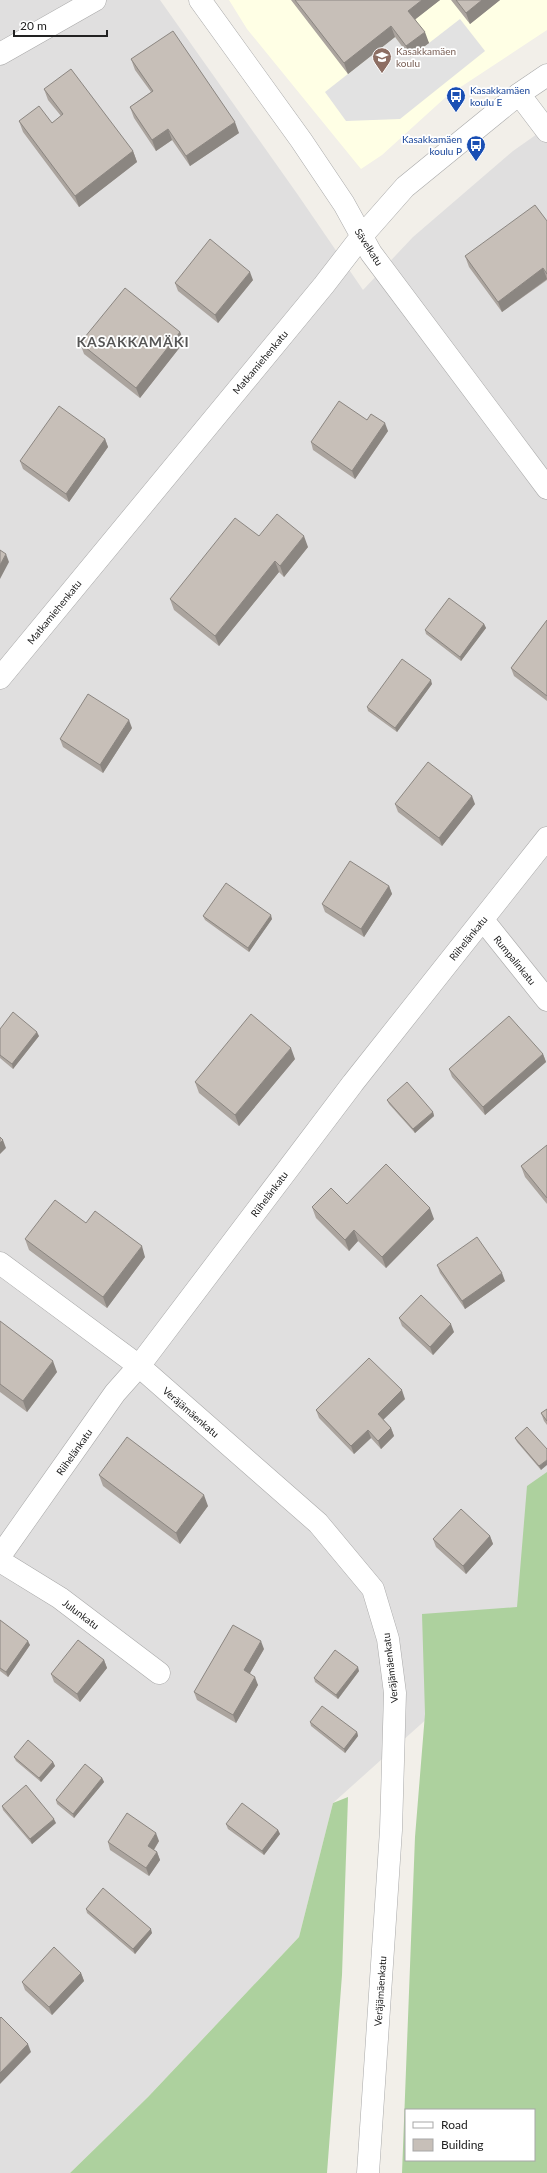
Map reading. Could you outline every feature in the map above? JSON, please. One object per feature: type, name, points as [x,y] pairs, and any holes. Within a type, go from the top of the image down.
[{"type":"street","points":[[0,54],[95,0]]},
{"type":"street","name":"Sävelkatu","points":[[200,0],[301,140],[344,204],[361,237],[547,488]]},
{"type":"street","name":"Matkamiehenkatu","points":[[0,678],[324,285],[361,237],[405,187],[519,94],[547,75]]},
{"type":"street","points":[[519,94],[547,131]]},
{"type":"street","name":"Riihelänkatu","points":[[0,1556],[115,1393],[138,1366],[352,1083],[547,838]]},
{"type":"street","name":"Rumpalinkatu","points":[[483,920],[547,1000]]},
{"type":"street","name":"Veräjämäenkatu","points":[[0,1263],[138,1366],[318,1523],[373,1590],[388,1638],[395,1693],[391,1830],[368,2173]]},
{"type":"street","name":"Julunkatu","points":[[0,1561],[60,1598],[159,1673]]},
{"type":"shaded area","points":[[0,0],[160,0],[298,195],[363,290],[413,237],[513,151],[547,127],[547,1611],[333,1803],[299,1937],[148,2097],[70,2173],[0,2173]]},
{"type":"shaded area","name":"Kasakkamäen koulu","points":[[229,0],[547,0],[547,30],[447,96],[382,155],[361,169],[247,29]]},
{"type":"shaded area","points":[[460,19],[485,51],[400,119],[346,121],[325,92],[395,37],[411,57]]},
{"type":"green space","points":[[547,1472],[547,2173],[402,2173],[415,1837],[425,1714],[422,1614],[517,1607],[527,1486]]},
{"type":"green space","points":[[348,1797],[342,1975],[327,2173],[70,2173],[148,2097],[299,1937],[333,1803]]},
{"type":"building","points":[[295,0],[422,0],[408,11],[425,32],[406,46],[391,26],[344,63]]},
{"type":"building","points":[[456,0],[482,0],[466,13]]},
{"type":"building","points":[[173,31],[235,122],[186,156],[168,129],[152,140],[130,107],[153,91],[131,59]]},
{"type":"building","points":[[71,69],[133,151],[75,196],[19,121],[39,106],[52,123],[63,114],[44,89]]},
{"type":"building","points":[[535,205],[547,221],[547,274],[543,268],[498,302],[465,256]]},
{"type":"building","points":[[210,239],[250,272],[215,315],[175,283]]},
{"type":"building","points":[[125,288],[180,332],[136,388],[80,343]]},
{"type":"building","points":[[339,401],[367,420],[371,414],[385,423],[352,471],[311,442]]},
{"type":"building","points":[[59,406],[105,439],[66,494],[20,461]]},
{"type":"building","points":[[277,514],[304,536],[280,566],[275,561],[215,636],[170,599],[235,518],[259,536]]},
{"type":"building","points":[[0,550],[6,554],[0,565]]},
{"type":"building","points":[[449,598],[484,624],[460,657],[425,630]]},
{"type":"building","points":[[547,620],[547,696],[511,668]]},
{"type":"building","points":[[402,659],[431,680],[395,728],[367,707]]},
{"type":"building","points":[[88,694],[129,720],[100,765],[60,739]]},
{"type":"building","points":[[428,762],[472,796],[439,838],[395,804]]},
{"type":"building","points":[[350,861],[389,886],[361,929],[322,904]]},
{"type":"building","points":[[226,883],[271,915],[248,948],[203,916]]},
{"type":"building","points":[[13,1012],[37,1032],[12,1064],[0,1055],[0,1029]]},
{"type":"building","points":[[251,1014],[291,1048],[235,1115],[195,1082]]},
{"type":"building","points":[[509,1016],[543,1054],[483,1107],[449,1069]]},
{"type":"building","points":[[407,1082],[433,1112],[413,1129],[387,1100]]},
{"type":"building","points":[[547,1145],[547,1198],[521,1166]]},
{"type":"building","points":[[386,1164],[430,1208],[382,1257],[354,1230],[345,1240],[312,1207],[331,1188],[347,1204]]},
{"type":"building","points":[[55,1200],[86,1223],[95,1211],[142,1246],[103,1297],[25,1239]]},
{"type":"building","points":[[477,1237],[502,1273],[462,1301],[437,1265]]},
{"type":"building","points":[[421,1295],[451,1324],[430,1347],[399,1318]]},
{"type":"building","points":[[0,1321],[53,1361],[23,1401],[0,1384]]},
{"type":"building","points":[[369,1358],[402,1390],[378,1414],[391,1428],[378,1441],[368,1430],[351,1446],[316,1410]]},
{"type":"building","points":[[547,1409],[547,1421],[541,1413]]},
{"type":"building","points":[[527,1427],[547,1449],[547,1460],[539,1466],[515,1438]]},
{"type":"building","points":[[127,1437],[204,1495],[176,1533],[99,1475]]},
{"type":"building","points":[[461,1509],[490,1536],[463,1566],[433,1539]]},
{"type":"building","points":[[0,1620],[28,1641],[6,1672],[0,1668]]},
{"type":"building","points":[[233,1625],[261,1641],[244,1670],[255,1677],[233,1715],[194,1692]]},
{"type":"building","points":[[78,1640],[104,1660],[77,1694],[51,1674]]},
{"type":"building","points":[[335,1650],[358,1667],[336,1695],[314,1678]]},
{"type":"building","points":[[322,1706],[357,1732],[344,1749],[310,1722]]},
{"type":"building","points":[[28,1740],[53,1762],[39,1778],[14,1757]]},
{"type":"building","points":[[85,1764],[102,1778],[73,1814],[56,1800]]},
{"type":"building","points":[[26,1785],[54,1819],[30,1839],[2,1806]]},
{"type":"building","points":[[242,1803],[278,1830],[262,1851],[226,1824]]},
{"type":"building","points":[[127,1813],[156,1833],[148,1846],[157,1852],[146,1868],[108,1842]]},
{"type":"building","points":[[103,1888],[151,1929],[133,1949],[86,1909]]},
{"type":"building","points":[[54,1947],[81,1973],[49,2007],[22,1982]]},
{"type":"building","points":[[1,2017],[28,2044],[0,2073],[0,2018]]},
{"type":"place","name":"Kasakkamäen koulu","points":[[382,74]]},
{"type":"place","name":"Kasakkamäen koulu E","points":[[456,113]]},
{"type":"place","name":"Kasakkamäen koulu P","points":[[476,162]]},
{"type":"district","name":"KASAKKAMÄKI","points":[[133,342]]}]
